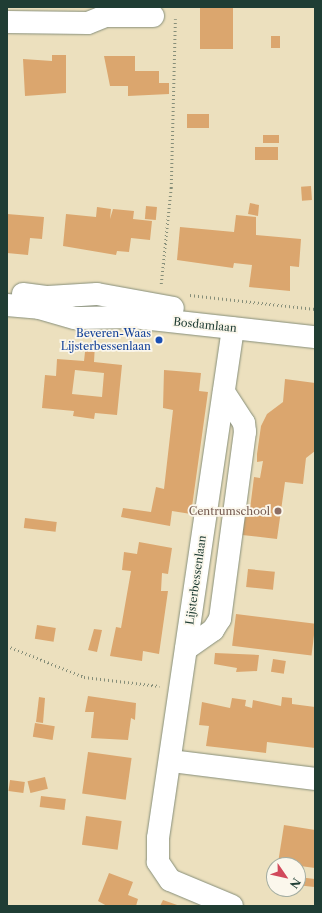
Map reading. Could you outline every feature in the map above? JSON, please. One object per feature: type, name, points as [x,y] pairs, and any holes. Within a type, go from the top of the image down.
[{"type":"street","points":[[7,22],[88,23],[105,16],[153,16]]},
{"type":"street","name":"Bosdamlaan","points":[[7,292],[48,297],[97,294],[160,306],[315,324]]},
{"type":"street","points":[[95,320],[97,294]]},
{"type":"street","name":"Bosdamlaan","points":[[7,305],[95,320],[133,317],[315,337]]},
{"type":"street","name":"Lijsterbessenlaan","points":[[232,906],[170,880],[158,862],[158,838],[171,761],[180,689],[233,328]]},
{"type":"street","points":[[186,649],[213,630],[220,620],[245,432],[244,423],[224,392]]},
{"type":"street","points":[[171,761],[315,779]]},
{"type":"path","points":[[161,292],[171,188],[176,15]]},
{"type":"path","points":[[184,295],[315,309]]},
{"type":"path","points":[[7,646],[84,677],[180,689]]},
{"type":"building","points":[[200,7],[233,7],[233,49],[200,49]]},
{"type":"building","points":[[271,36],[280,36],[280,48],[271,48]]},
{"type":"building","points":[[52,55],[66,55],[66,93],[25,96],[23,59],[52,61]]},
{"type":"building","points":[[104,56],[135,56],[135,71],[159,71],[159,83],[169,83],[169,94],[128,96],[128,86],[110,86]]},
{"type":"building","points":[[187,114],[209,114],[209,128],[187,128]]},
{"type":"building","points":[[263,135],[279,135],[279,143],[263,143]]},
{"type":"building","points":[[255,147],[278,147],[278,160],[255,160]]},
{"type":"building","points":[[311,186],[312,200],[302,201],[301,187]]},
{"type":"building","points":[[250,203],[259,205],[258,216],[248,214]]},
{"type":"building","points":[[146,206],[157,207],[156,220],[145,219]]},
{"type":"building","points":[[97,207],[111,209],[110,219],[113,209],[134,211],[133,219],[152,221],[150,240],[131,238],[129,252],[117,251],[116,255],[63,246],[66,214],[96,217]]},
{"type":"building","points":[[7,214],[44,217],[42,239],[30,238],[28,255],[7,253]]},
{"type":"building","points":[[236,215],[256,217],[256,235],[301,239],[299,267],[290,266],[290,291],[249,287],[252,265],[234,263],[233,268],[177,260],[180,227],[234,232]]},
{"type":"building","points":[[86,343],[95,344],[94,362],[122,365],[117,415],[95,413],[94,419],[73,416],[74,411],[42,408],[45,375],[56,376],[57,359],[84,361]],"holes":[[[75,370],[104,373],[102,397],[72,394]]]},
{"type":"building","points":[[164,370],[201,373],[199,391],[208,392],[191,514],[172,511],[170,526],[121,517],[123,508],[151,512],[156,487],[164,489],[173,410],[163,408]]},
{"type":"building","points":[[285,379],[315,383],[315,451],[306,458],[303,484],[285,482],[277,539],[242,535],[245,517],[249,517],[254,477],[260,478],[263,461],[257,462],[261,426],[267,414],[283,402]]},
{"type":"building","points":[[25,518],[57,522],[56,532],[24,528]]},
{"type":"building","points":[[139,542],[172,548],[168,574],[162,573],[161,591],[168,591],[159,654],[143,651],[142,661],[110,656],[116,627],[121,628],[131,571],[122,570],[124,552],[137,554]]},
{"type":"building","points":[[248,569],[275,572],[273,590],[246,587]]},
{"type":"building","points":[[236,614],[315,624],[312,656],[232,646]]},
{"type":"building","points":[[37,625],[56,628],[54,642],[35,639]]},
{"type":"building","points":[[94,629],[102,630],[97,652],[88,650]]},
{"type":"building","points":[[215,653],[259,655],[257,671],[236,672],[237,668],[214,664]]},
{"type":"building","points":[[273,659],[286,661],[284,674],[271,672]]},
{"type":"building","points":[[88,696],[136,703],[135,720],[131,718],[128,740],[91,738],[94,712],[85,712]]},
{"type":"building","points":[[39,697],[45,698],[43,723],[36,722]]},
{"type":"building","points":[[282,697],[292,698],[292,704],[315,707],[315,748],[267,742],[266,753],[206,746],[209,726],[199,725],[202,702],[230,708],[232,698],[246,700],[245,706],[252,708],[253,700],[281,706]]},
{"type":"building","points":[[35,723],[55,726],[53,740],[33,737]]},
{"type":"building","points":[[88,752],[132,758],[126,800],[82,794]]},
{"type":"building","points":[[45,777],[48,789],[30,793],[28,781]]},
{"type":"building","points":[[10,780],[25,782],[23,793],[8,791]]},
{"type":"building","points":[[41,796],[66,799],[64,810],[40,807]]},
{"type":"building","points":[[86,816],[122,821],[118,850],[82,845]]},
{"type":"building","points":[[284,825],[315,830],[315,868],[306,867],[306,857],[279,857]]},
{"type":"building","points":[[109,873],[133,882],[128,895],[138,899],[136,906],[107,906],[98,901]]},
{"type":"building","points":[[306,878],[315,879],[314,887],[306,886]]},
{"type":"building","points":[[163,900],[180,906],[160,906]]},
{"type":"place","name":"Beveren-Waas Lijsterbessenlaan","points":[[159,340]]},
{"type":"place","name":"Centrumschool","points":[[278,511]]}]
